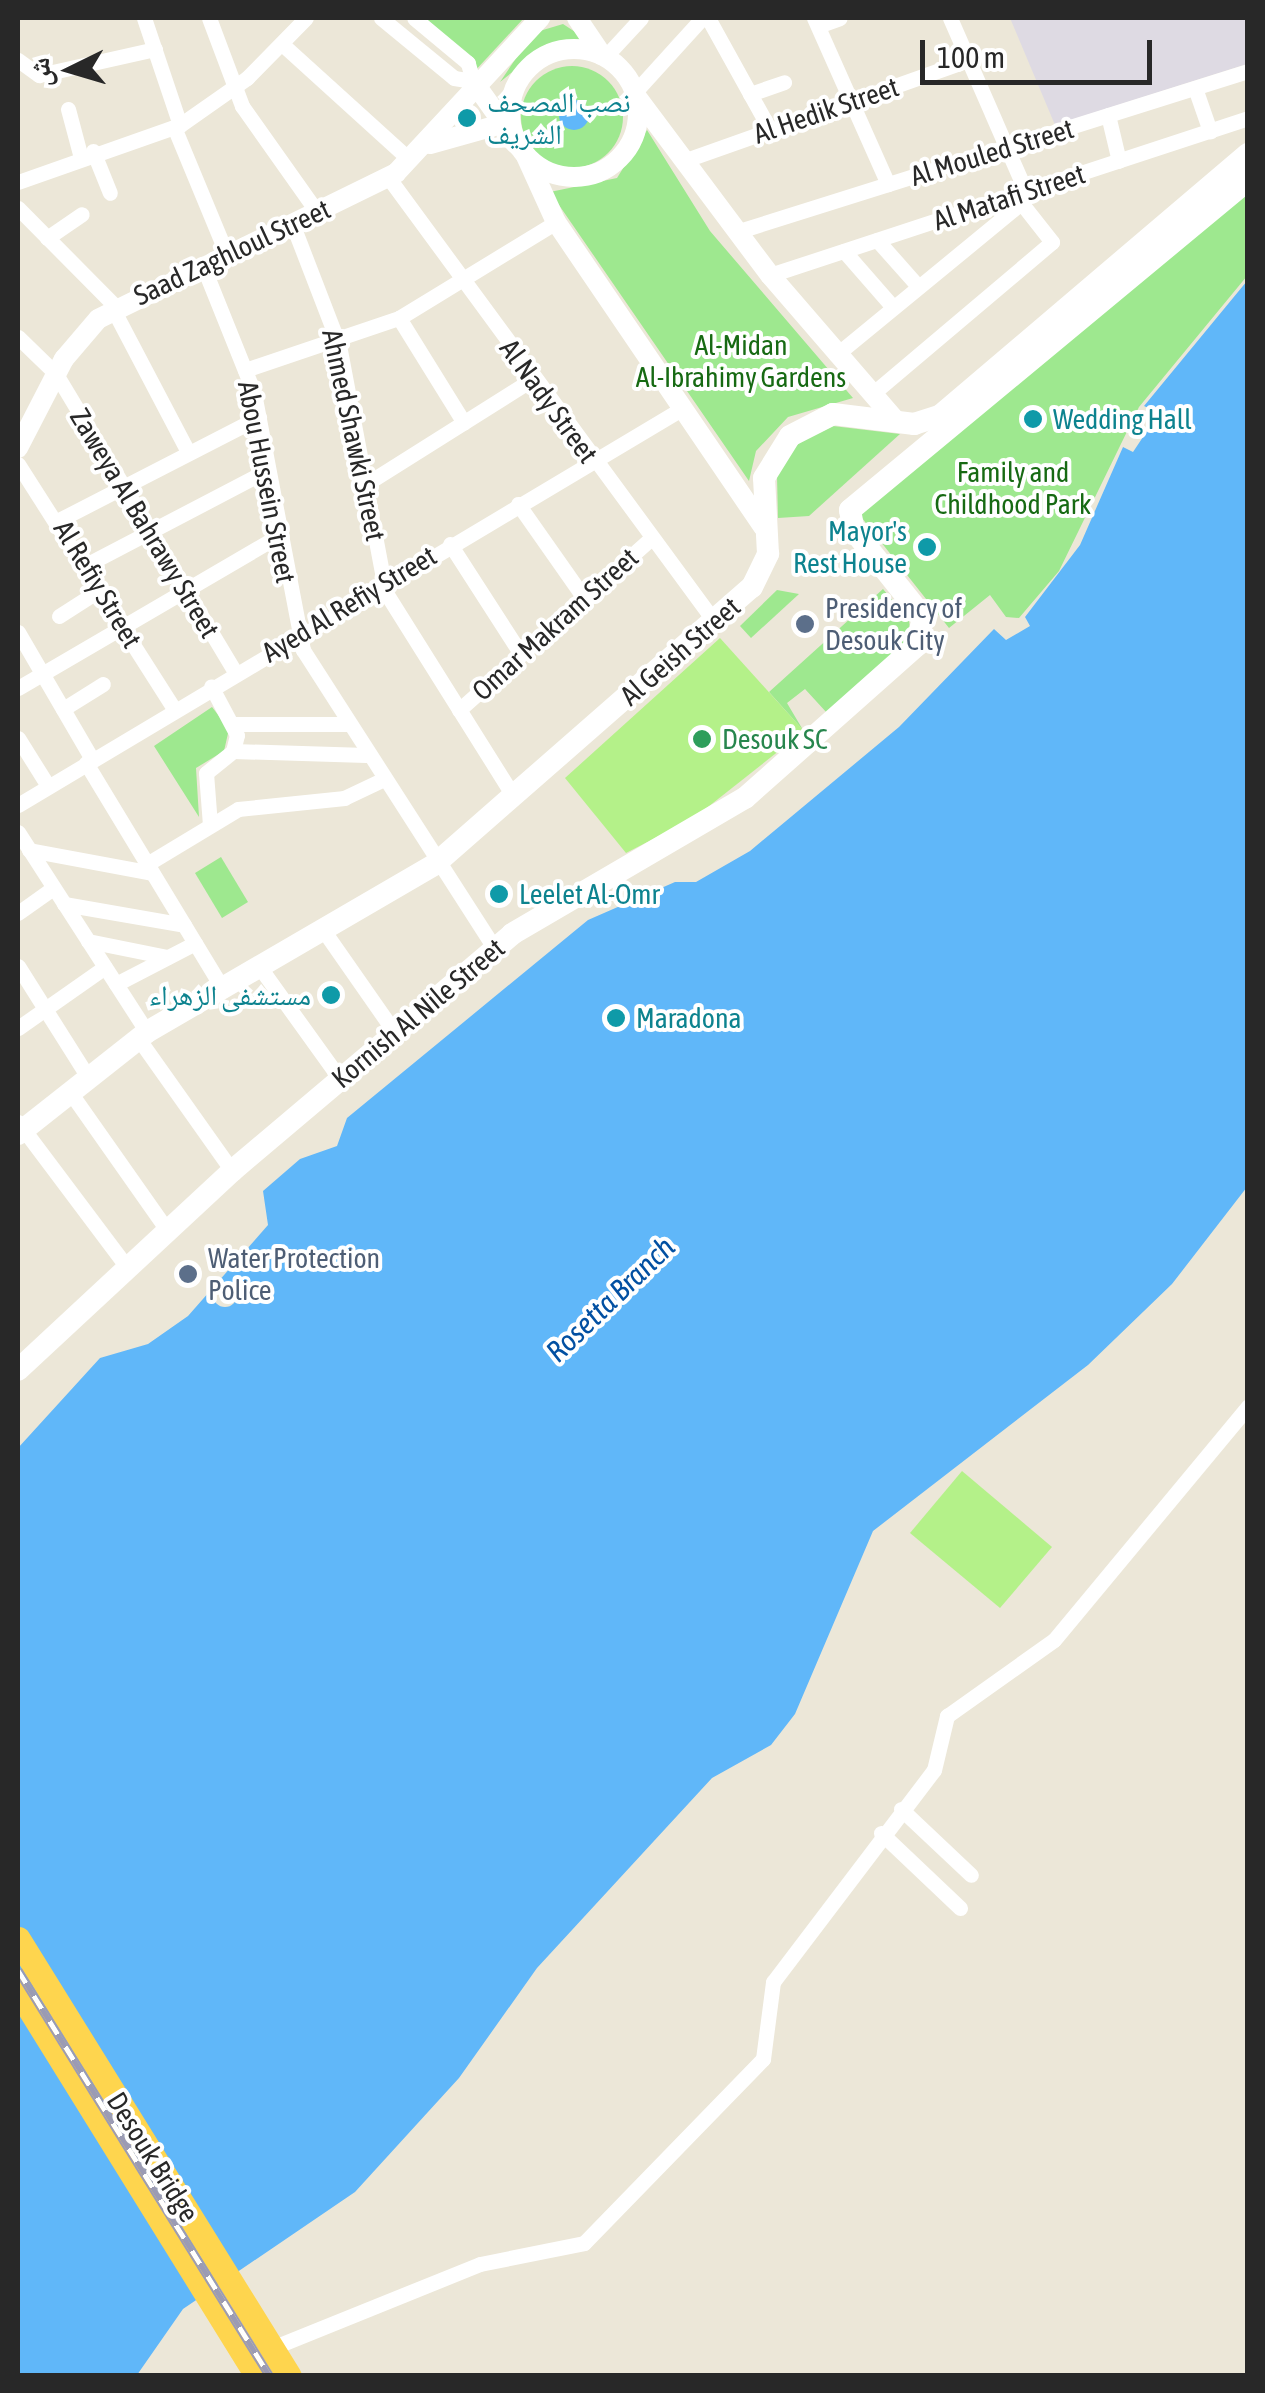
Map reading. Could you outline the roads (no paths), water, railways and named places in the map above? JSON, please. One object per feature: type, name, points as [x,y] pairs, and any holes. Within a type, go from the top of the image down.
[{"type":"highway","name":"Desouk Bridge","points":[[18,1940],[289,2376]]},
{"type":"highway","name":"Desouk Bridge","points":[[18,1990],[256,2376]]},
{"type":"main road","name":"Al Geish Street","points":[[19,1128],[142,1035],[326,934],[434,865],[714,621],[764,572],[764,478],[790,436],[833,414],[895,420],[942,415],[1248,154]]},
{"type":"main road","name":"Kornish Al Nile Street","points":[[18,1370],[232,1171],[494,948],[746,798],[916,646],[923,616],[848,520],[853,506],[1248,180]]},
{"type":"street","points":[[144,18],[177,126],[227,254]]},
{"type":"street","points":[[209,18],[235,88],[317,212]]},
{"type":"street","points":[[18,182],[87,152],[177,126],[235,88],[306,18]]},
{"type":"street","points":[[381,18],[454,78],[473,82]]},
{"type":"street","points":[[414,18],[468,63],[473,82],[515,140],[556,222],[763,527]]},
{"type":"street","name":"Saad Zaghloul Street","points":[[18,448],[56,374],[85,330],[114,308],[388,178],[428,145],[473,82],[540,18]]},
{"type":"street","points":[[577,18],[770,275],[895,420]]},
{"type":"street","points":[[515,140],[510,104],[525,72],[555,52],[604,56],[642,18]]},
{"type":"street","points":[[428,145],[515,140],[563,177],[605,170],[633,138],[635,94],[705,18],[770,130]]},
{"type":"street","points":[[840,18],[816,22],[888,184]]},
{"type":"street","points":[[871,395],[1052,242],[1020,197],[1006,148],[950,18]]},
{"type":"street","points":[[282,44],[410,159]]},
{"type":"street","points":[[18,60],[39,75],[155,49]]},
{"type":"street","name":"Al Hedik Street","points":[[683,160],[968,60]]},
{"type":"street","name":"Al Mouled Street","points":[[736,232],[1248,71]]},
{"type":"street","points":[[750,94],[784,82]]},
{"type":"street","points":[[1195,88],[1210,132]]},
{"type":"street","points":[[68,108],[110,193]]},
{"type":"street","points":[[1108,115],[1119,161]]},
{"type":"street","name":"Al Matafi Street","points":[[770,275],[1020,197],[1248,118]]},
{"type":"street","name":"Al Nady Street","points":[[388,178],[591,461],[714,621]]},
{"type":"street","points":[[836,354],[1020,197]]},
{"type":"street","points":[[18,208],[114,308],[187,450]]},
{"type":"street","points":[[47,238],[82,214]]},
{"type":"street","points":[[246,370],[399,318],[464,283],[556,222]]},
{"type":"street","name":"Ahmed Shawki Street","points":[[292,224],[337,339],[383,583],[514,797]]},
{"type":"street","points":[[878,240],[916,284]]},
{"type":"street","points":[[844,251],[892,306]]},
{"type":"street","name":"Abou Hussein Street","points":[[203,266],[246,370],[260,417],[297,633],[434,865],[494,948]]},
{"type":"street","points":[[399,318],[464,423]]},
{"type":"street","name":"Zaweya Al Bahrawy Street","points":[[18,337],[56,374],[234,672]]},
{"type":"street","points":[[366,484],[533,379]]},
{"type":"street","name":"Ayed Al Refiy Street","points":[[18,805],[297,633],[682,408]]},
{"type":"street","points":[[59,520],[187,450],[260,417]]},
{"type":"street","name":"Al Refiy Street","points":[[18,464],[59,520],[174,709]]},
{"type":"street","points":[[86,564],[268,470]]},
{"type":"street","points":[[518,504],[584,598]]},
{"type":"street","points":[[18,688],[280,535]]},
{"type":"street","name":"Omar Makram Street","points":[[459,710],[650,538]]},
{"type":"street","points":[[450,544],[521,654]]},
{"type":"street","points":[[59,616],[102,590]]},
{"type":"street","points":[[19,639],[63,708],[149,868],[223,989]]},
{"type":"street","points":[[63,708],[103,684]]},
{"type":"street","points":[[211,686],[235,724],[234,751]]},
{"type":"street","points":[[235,724],[348,724]]},
{"type":"street","points":[[18,738],[48,786]]},
{"type":"street","points":[[210,825],[206,774],[234,751],[366,755]]},
{"type":"street","points":[[28,850],[149,868],[210,825],[249,806],[344,798],[382,780]]},
{"type":"street","points":[[18,832],[116,984],[142,1035],[232,1171]]},
{"type":"street","points":[[18,913],[53,888]]},
{"type":"street","points":[[64,904],[184,925]]},
{"type":"street","points":[[326,934],[395,1032]]},
{"type":"street","points":[[88,941],[167,957]]},
{"type":"street","points":[[116,984],[195,943]]},
{"type":"street","points":[[18,1028],[105,967]]},
{"type":"street","points":[[261,968],[340,1079]]},
{"type":"street","points":[[19,970],[45,1009],[79,1084],[166,1230]]},
{"type":"street","points":[[19,1128],[128,1266]]},
{"type":"street","points":[[272,2348],[480,2264],[584,2243],[763,2060],[774,1982],[880,1833],[942,1756],[947,1716],[1054,1640],[1248,1406]]},
{"type":"street","points":[[901,1809],[971,1875]]},
{"type":"street","points":[[880,1833],[960,1908]]},
{"type":"water","points":[[574,100],[585,104],[589,115],[585,126],[574,130],[563,126],[559,115],[563,104]]},
{"type":"water","name":"Rosetta Branch","points":[[1247,281],[1247,1187],[1172,1284],[1088,1365],[873,1531],[795,1714],[771,1745],[712,1778],[537,1968],[459,2078],[355,2192],[183,2309],[137,2375],[18,2375],[18,1448],[100,1358],[148,1344],[188,1316],[268,1225],[263,1191],[300,1159],[337,1146],[347,1118],[588,920],[675,882],[696,882],[750,851],[899,727],[994,629],[1006,640],[1030,626],[1025,617],[1080,545],[1123,447],[1133,452],[1159,413],[1144,406]]},
{"type":"railway","points":[[18,1970],[270,2376]]},
{"type":"place","name":"نصب المصحف الشريف","points":[[467,118]]},
{"type":"place","name":"Wedding Hall","points":[[1033,419]]},
{"type":"place","name":"Mayor's Rest House","points":[[927,547]]},
{"type":"place","name":"Presidency of Desouk City","points":[[805,624]]},
{"type":"place","name":"Desouk SC","points":[[702,739]]},
{"type":"place","name":"Leelet Al-Omr","points":[[499,894]]},
{"type":"place","name":"مستشفى الزهراء","points":[[331,995]]},
{"type":"place","name":"Maradona","points":[[616,1018]]},
{"type":"place","name":"Water Protection Police","points":[[188,1274]]},
{"type":"park label","name":"Al-Midan Al-Ibrahimy Gardens","points":[[741,361]]},
{"type":"park label","name":"Family and Childhood Park","points":[[1013,488]]}]
